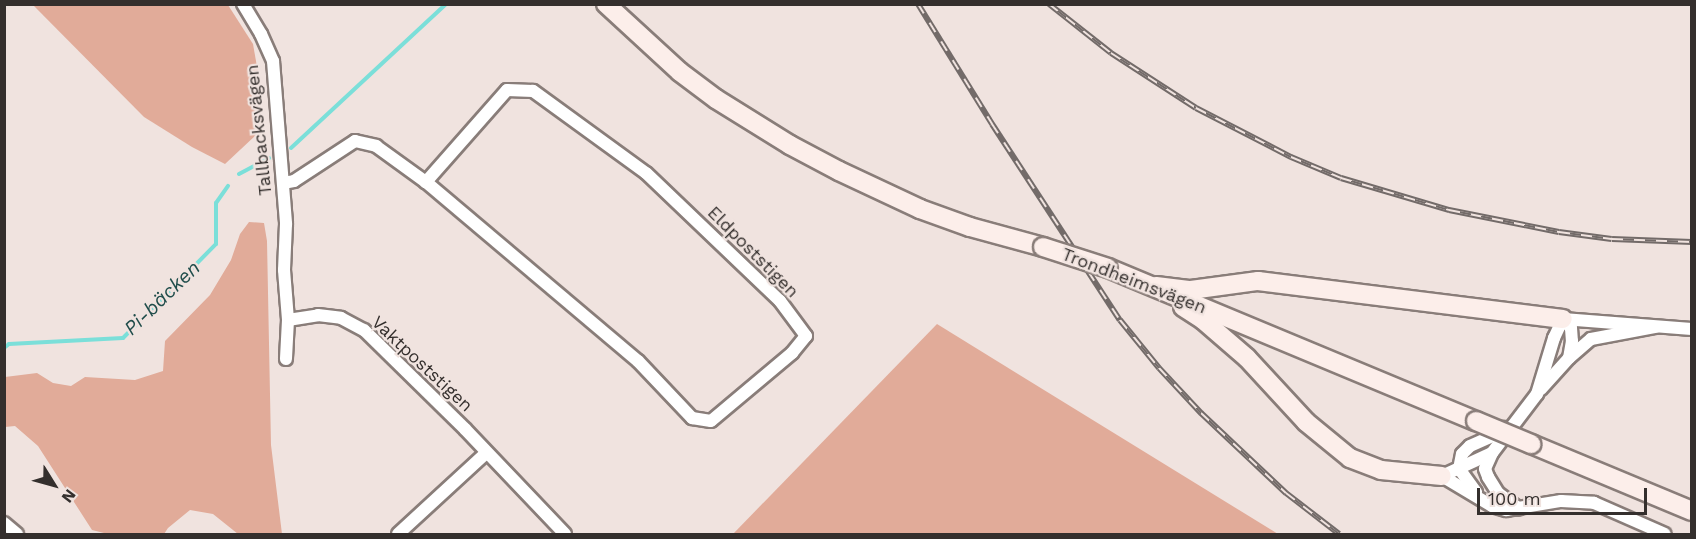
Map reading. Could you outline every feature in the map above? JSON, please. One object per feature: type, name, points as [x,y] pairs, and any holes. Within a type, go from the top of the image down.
[{"type":"main road","name":"Trondheimsvägen","points":[[606,4],[680,72],[716,99],[790,145],[838,171],[920,209],[970,227],[1043,247],[1150,284],[1692,511]]},
{"type":"main road","points":[[1150,284],[1191,290],[1258,281],[1563,319]]},
{"type":"main road","points":[[1150,284],[1203,320],[1247,358],[1306,422],[1350,458],[1381,470],[1451,472]]},
{"type":"street","name":"Tallbacksvägen","points":[[243,4],[261,34],[273,61],[289,182],[284,270],[288,320],[286,359]]},
{"type":"street","name":"Eldpoststigen","points":[[289,182],[355,141],[376,146],[426,182],[638,361],[692,418],[711,421],[792,353],[806,336],[780,301],[646,174],[532,91],[507,90],[426,182]]},
{"type":"street","name":"Vaktpoststigen","points":[[288,320],[318,315],[341,318],[364,330],[565,534]]},
{"type":"street","points":[[1563,319],[1692,329]]},
{"type":"street","points":[[1563,319],[1571,328],[1572,341],[1569,357]]},
{"type":"street","points":[[1537,394],[1554,338],[1563,319]]},
{"type":"street","points":[[1519,509],[1498,493],[1485,469],[1492,453],[1520,414],[1569,357],[1591,339],[1656,327]]},
{"type":"street","points":[[1451,472],[1470,446],[1492,436],[1520,414]]},
{"type":"street","points":[[398,534],[486,453]]},
{"type":"street","points":[[1451,472],[1492,453]]},
{"type":"street","points":[[1451,472],[1492,506],[1506,510],[1561,501],[1594,503],[1665,534]]},
{"type":"street","points":[[1451,472],[1480,498]]},
{"type":"street","points":[[4,523],[17,534]]},
{"type":"shaded area","points":[[33,5],[228,5],[253,44],[260,84],[258,133],[225,164],[192,147],[144,117]]},
{"type":"shaded area","points":[[249,222],[264,223],[267,241],[271,445],[282,534],[238,534],[213,514],[190,510],[164,534],[108,534],[92,530],[38,446],[15,426],[5,427],[5,377],[37,373],[53,383],[71,386],[85,377],[135,380],[163,371],[165,341],[210,295],[231,260],[240,234]]},
{"type":"shaded area","points":[[937,324],[1278,534],[733,534]]},
{"type":"waterway","name":"Pi-bäcken","points":[[291,148],[446,4]]},
{"type":"waterway","name":"Pi-bäcken","points":[[239,174],[269,158]]},
{"type":"waterway","name":"Pi-bäcken","points":[[4,348],[9,344],[123,338],[216,244],[216,203],[228,186]]},
{"type":"railway","points":[[918,4],[992,124],[1120,320],[1159,368],[1201,413],[1286,493],[1339,534]]},
{"type":"railway","points":[[1049,4],[1111,53],[1196,108],[1291,157],[1341,178],[1449,210],[1559,232],[1612,239],[1692,242]]}]
